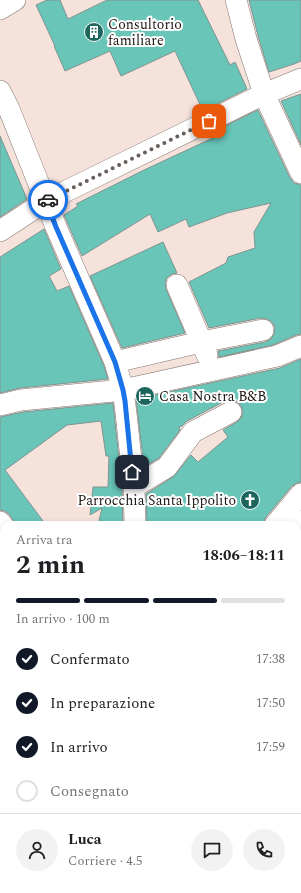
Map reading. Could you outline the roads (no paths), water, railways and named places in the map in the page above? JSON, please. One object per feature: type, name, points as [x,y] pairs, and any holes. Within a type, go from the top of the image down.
[{"type":"street","points":[[0,9],[15,0]]},
{"type":"street","points":[[236,0],[246,38],[264,94],[301,173]]},
{"type":"street","points":[[0,231],[46,201],[264,94],[301,79]]},
{"type":"street","points":[[0,91],[9,109],[56,227],[115,362],[123,390],[126,413],[134,487],[135,521]]},
{"type":"street","points":[[177,285],[213,370]]},
{"type":"street","points":[[115,362],[201,342],[263,330]]},
{"type":"street","points":[[0,405],[21,400],[123,390],[277,356],[301,346]]},
{"type":"street","points":[[134,487],[167,467],[193,432],[231,412]]},
{"type":"street","points":[[287,521],[301,494]]},
{"type":"place","name":"Consultorio familiare","points":[[94,32]]},
{"type":"place","name":"Casa Nostra B&B","points":[[145,396]]},
{"type":"place","name":"Parrocchia Santa Ippolito","points":[[250,500]]}]
